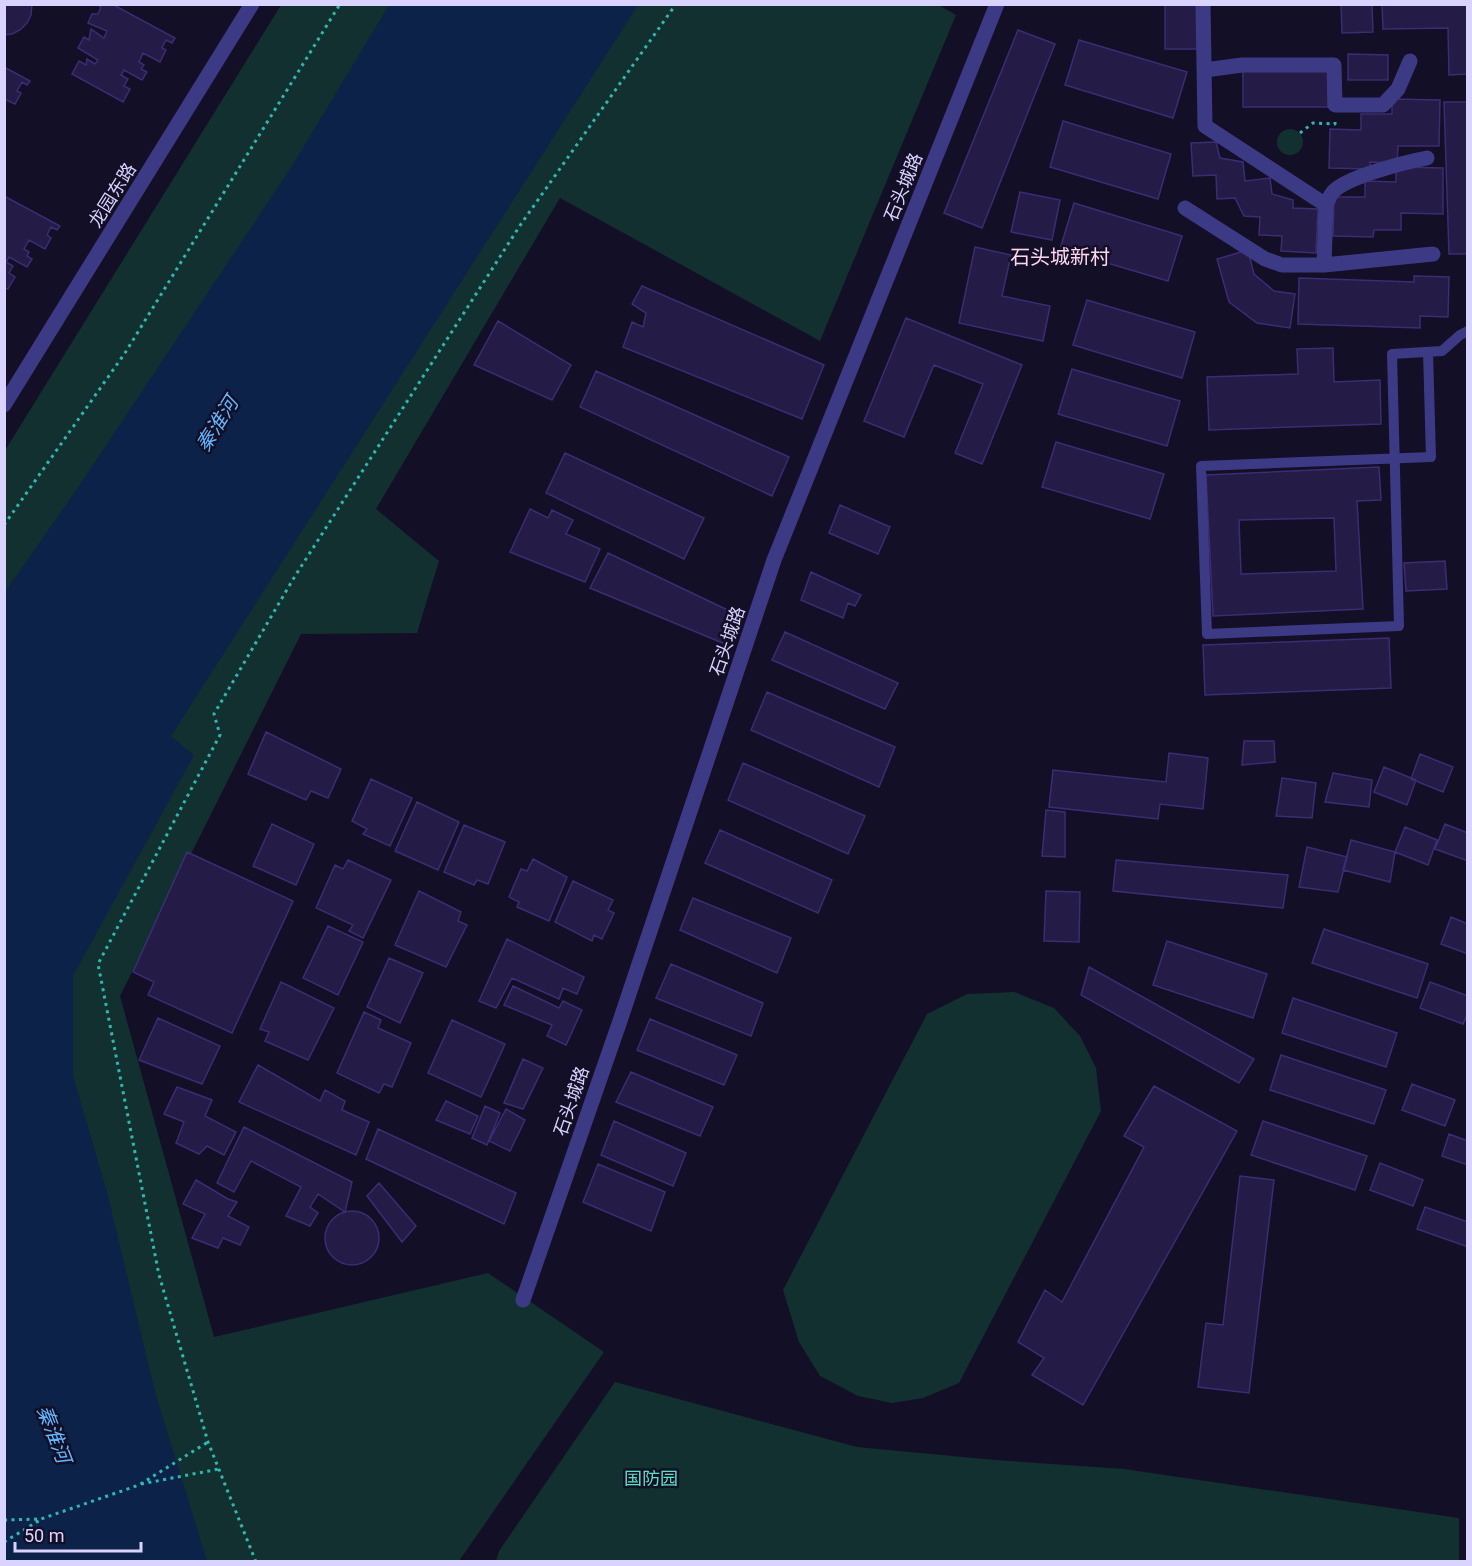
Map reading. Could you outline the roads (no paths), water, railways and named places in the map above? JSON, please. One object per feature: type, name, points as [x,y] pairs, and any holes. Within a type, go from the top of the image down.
[{"type":"street","name":"龙园东路","points":[[4,405],[9,386],[252,4]]},
{"type":"street","name":"石头城路","points":[[523,1300],[621,1018],[774,560],[997,4]]},
{"type":"street","points":[[1203,4],[1205,126],[1326,205]]},
{"type":"street","points":[[1205,70],[1242,65],[1334,65],[1335,105],[1383,105],[1398,89],[1410,61]]},
{"type":"street","points":[[1324,265],[1326,205],[1332,192],[1346,182],[1407,162],[1427,158]]},
{"type":"street","points":[[1185,208],[1265,259],[1282,265],[1324,265],[1432,254]]},
{"type":"lane","points":[[1428,352],[1431,457],[1395,458],[1201,466],[1207,634],[1399,626],[1395,458],[1392,354],[1442,351],[1467,331]]},
{"type":"water","name":"秦淮河","points":[[389,5],[638,5],[171,736],[194,755],[73,976],[73,1076],[107,1192],[155,1392],[207,1561],[5,1561],[5,592],[79,486],[292,166]]},
{"type":"district","name":"石头城新村","points":[[1060,257]]},
{"type":"park label","name":"国防园","points":[[651,1478]]}]
